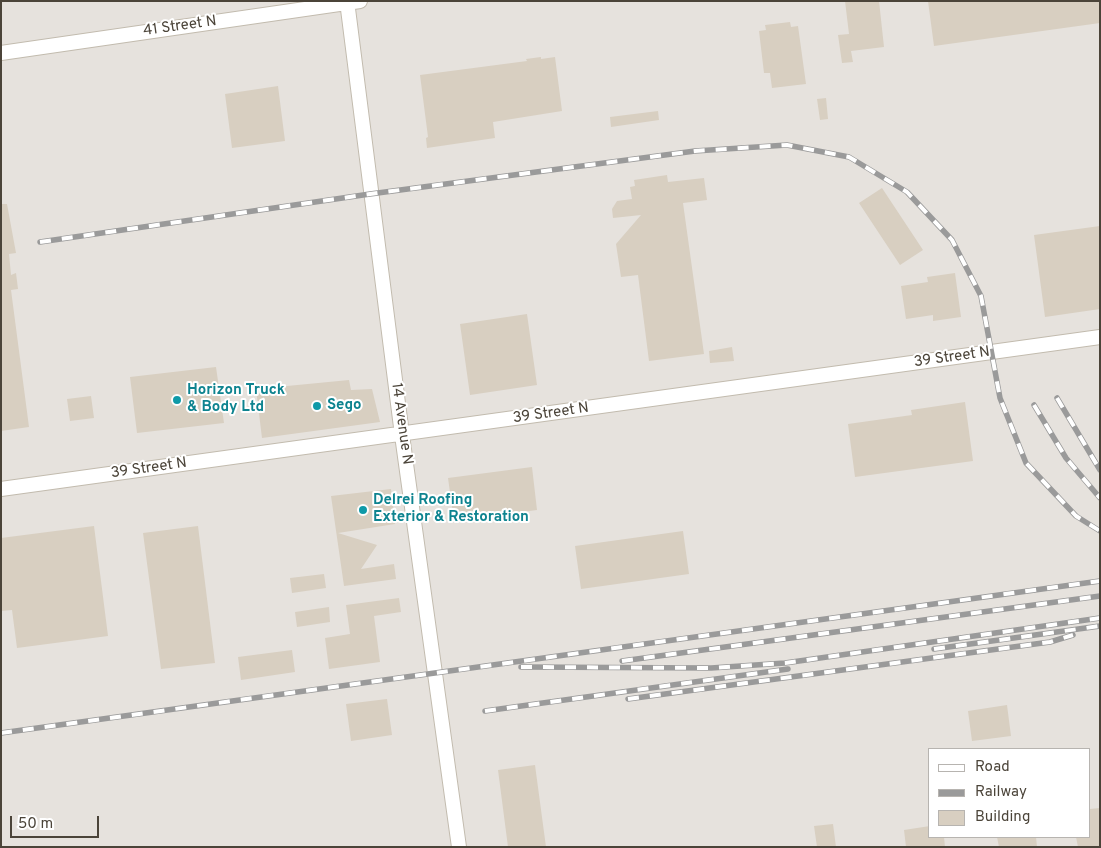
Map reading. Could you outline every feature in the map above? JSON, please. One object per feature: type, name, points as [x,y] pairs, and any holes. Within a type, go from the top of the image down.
[{"type":"street","name":"41 Street N","points":[[1,52],[351,2]]},
{"type":"street","name":"14 Avenue N","points":[[351,2],[402,435],[459,847]]},
{"type":"street","name":"39 Street N","points":[[1,489],[1100,337]]},
{"type":"shaded area","points":[[1,1],[1100,1],[1100,847],[1,847]]},
{"type":"building","points":[[845,1],[879,1],[884,47],[851,51],[853,62],[842,63],[838,35],[849,34]]},
{"type":"building","points":[[928,1],[1100,1],[1100,23],[934,46]]},
{"type":"building","points":[[790,22],[791,27],[798,26],[806,84],[772,88],[770,73],[764,73],[759,31],[766,30],[765,25]]},
{"type":"building","points":[[541,57],[541,59],[555,57],[562,111],[493,122],[495,138],[427,148],[426,138],[428,137],[420,75],[527,61],[526,59]]},
{"type":"building","points":[[278,86],[285,141],[232,148],[225,94]]},
{"type":"building","points":[[826,98],[828,119],[820,120],[817,99]]},
{"type":"building","points":[[658,111],[659,120],[611,127],[610,117]]},
{"type":"building","points":[[667,175],[668,182],[704,178],[707,200],[683,203],[704,354],[649,361],[638,275],[621,277],[616,244],[641,215],[613,218],[612,209],[617,201],[632,199],[630,187],[635,186],[634,180]]},
{"type":"building","points":[[882,188],[923,250],[900,265],[859,203]]},
{"type":"building","points":[[1,204],[7,204],[16,253],[9,254],[11,275],[16,273],[18,289],[11,290],[29,427],[1,431]]},
{"type":"building","points":[[1100,226],[1100,309],[1045,317],[1034,235]]},
{"type":"building","points":[[955,273],[961,317],[933,321],[933,315],[906,319],[901,286],[928,282],[927,277]]},
{"type":"building","points":[[527,314],[537,385],[470,395],[460,324]]},
{"type":"building","points":[[732,347],[734,361],[710,363],[709,351]]},
{"type":"building","name":"Horizon Truck & Body Ltd","points":[[216,367],[224,423],[137,433],[130,377]]},
{"type":"building","name":"Sego","points":[[349,380],[351,390],[372,389],[380,422],[262,438],[256,389]]},
{"type":"building","points":[[91,396],[94,418],[70,421],[67,399]]},
{"type":"building","points":[[965,402],[973,461],[855,477],[848,424],[912,415],[911,410]]},
{"type":"building","points":[[532,467],[537,510],[454,521],[448,478]]},
{"type":"building","points":[[391,489],[395,524],[338,533],[377,545],[361,569],[394,564],[396,579],[344,586],[331,496]]},
{"type":"building","points":[[94,526],[108,636],[17,648],[12,610],[1,611],[1,538]]},
{"type":"building","points":[[198,526],[215,663],[161,669],[143,533]]},
{"type":"building","points":[[683,531],[689,574],[581,589],[575,546]]},
{"type":"building","points":[[324,574],[326,588],[292,593],[290,578]]},
{"type":"building","points":[[399,598],[401,612],[374,616],[380,662],[329,669],[325,638],[350,634],[346,605]]},
{"type":"building","points":[[329,607],[330,622],[297,627],[295,612]]},
{"type":"building","points":[[292,650],[295,672],[241,680],[238,657]]},
{"type":"building","points":[[387,699],[392,735],[351,741],[346,704]]},
{"type":"building","points":[[1007,705],[1011,736],[972,741],[968,711]]},
{"type":"building","points":[[535,765],[546,847],[508,847],[498,770]]},
{"type":"building","points":[[1100,808],[1100,847],[1078,847],[1076,838],[1091,838],[1091,809]]},
{"type":"building","points":[[833,824],[836,847],[817,847],[814,826]]},
{"type":"building","points":[[928,826],[928,838],[944,838],[945,847],[906,847],[904,830]]},
{"type":"building","points":[[997,838],[1036,838],[1037,847],[999,847]]},
{"type":"railway","points":[[40,242],[370,194],[695,151],[787,145],[849,157],[907,192],[952,240],[981,296],[1000,398],[1026,463],[1076,516],[1100,531]]},
{"type":"railway","points":[[1057,398],[1100,470]]},
{"type":"railway","points":[[1034,405],[1066,458],[1100,498]]},
{"type":"railway","points":[[1,733],[1100,581]]},
{"type":"railway","points":[[622,661],[1100,596]]},
{"type":"railway","points":[[521,667],[711,668],[785,663],[1100,618]]},
{"type":"railway","points":[[934,649],[1100,626]]},
{"type":"railway","points":[[628,699],[1050,642],[1073,635]]},
{"type":"railway","points":[[485,711],[788,669]]},
{"type":"place","name":"Horizon Truck & Body Ltd","points":[[177,400]]},
{"type":"place","name":"Sego","points":[[317,406]]},
{"type":"place","name":"Delrei Roofing Exterior & Restoration","points":[[363,510]]}]
